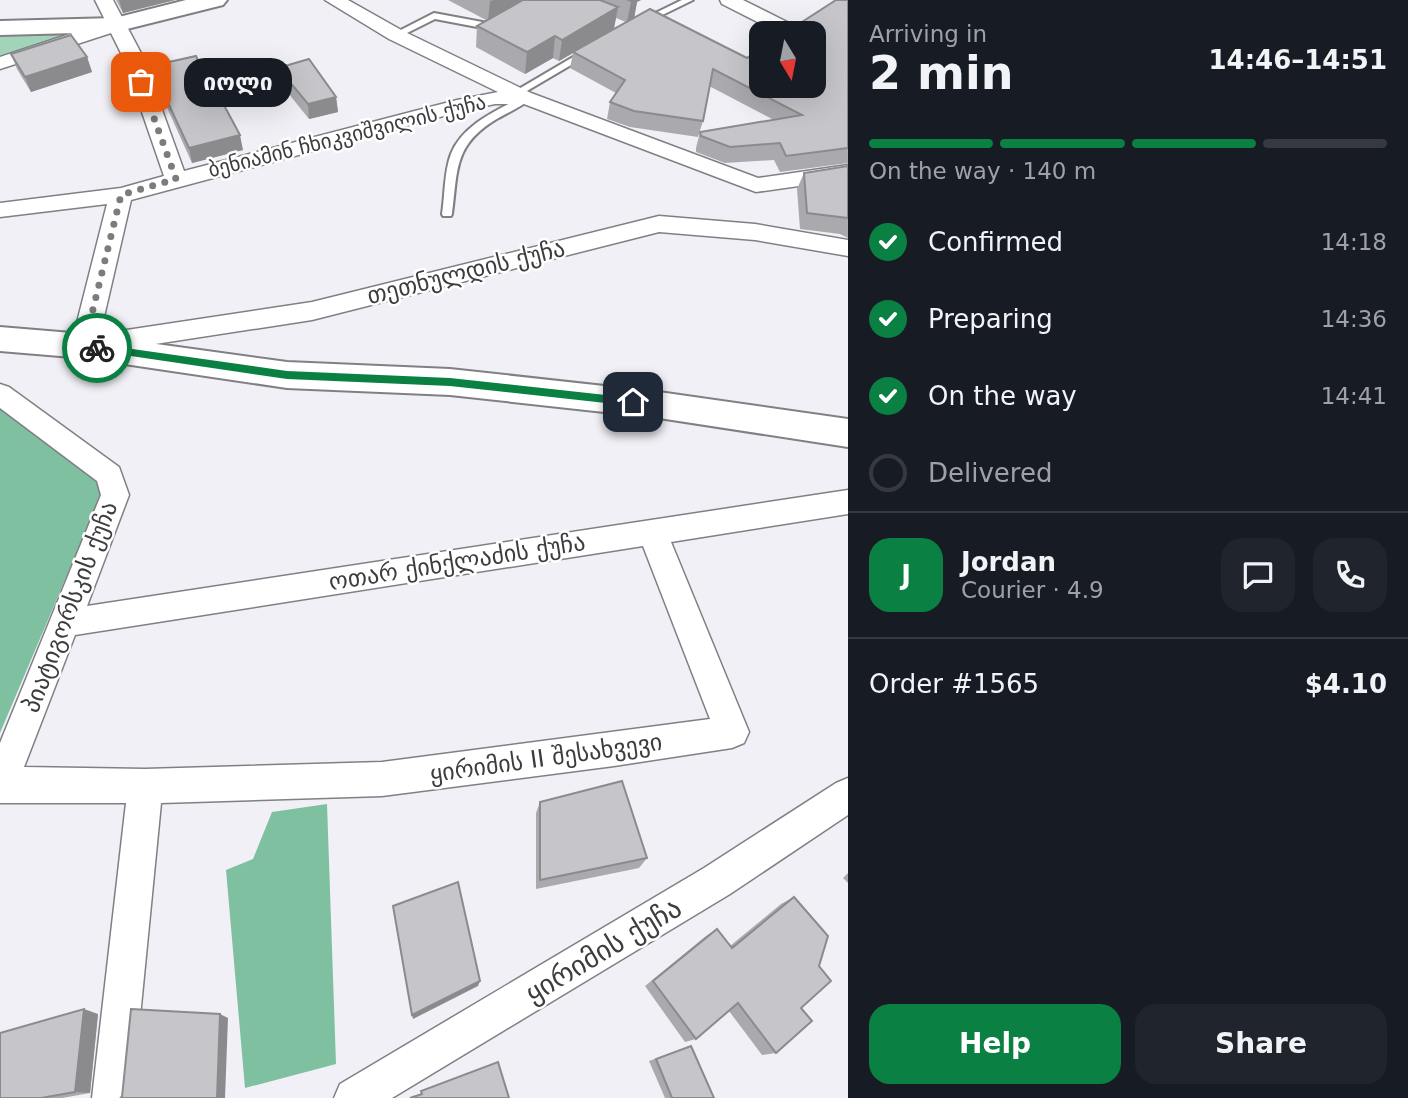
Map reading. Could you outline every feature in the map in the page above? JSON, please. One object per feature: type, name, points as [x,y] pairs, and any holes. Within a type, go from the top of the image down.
[{"type":"street","points":[[104,0],[133,57],[176,179]]},
{"type":"street","points":[[0,63],[115,25],[215,0]]},
{"type":"street","points":[[334,0],[396,36],[522,95]]},
{"type":"street","points":[[729,0],[770,21]]},
{"type":"street","points":[[0,28],[115,25]]},
{"type":"street","name":"ბენიამინ ჩხიკვიშვილის ქუჩა","points":[[0,210],[121,195],[464,103],[522,95],[756,185],[848,172]]},
{"type":"street","points":[[755,232],[756,185]]},
{"type":"street","points":[[84,346],[121,195]]},
{"type":"street","name":"თეთნულდის ქუჩა","points":[[84,346],[312,311],[659,224],[755,232],[848,247]]},
{"type":"street","points":[[0,339],[84,346],[287,375],[450,382],[660,405],[848,433]]},
{"type":"street","name":"პიატიგორსკის ქუჩა","points":[[0,394],[109,475],[115,495],[0,785]]},
{"type":"street","name":"ოთარ ქინქლაძის ქუჩა","points":[[66,623],[848,502]]},
{"type":"street","name":"ყირიმის II შესახვევი","points":[[0,785],[145,786],[382,779],[614,750],[732,732],[652,532]]},
{"type":"street","points":[[112,1098],[145,786]]},
{"type":"street","name":"ყირიმის ქუჩა","points":[[354,1098],[717,881],[848,795]]},
{"type":"lane","points":[[627,28],[689,0]]},
{"type":"lane","points":[[396,36],[434,16],[448,16],[482,27],[502,26]]},
{"type":"lane","points":[[447,214],[457,153],[470,135],[522,95],[594,48]]},
{"type":"green space","points":[[87,30],[0,57],[0,34]]},
{"type":"green space","points":[[0,403],[106,483],[0,733]]},
{"type":"green space","points":[[327,804],[336,1064],[245,1088],[226,870],[253,859],[272,812]]},
{"type":"building","points":[[523,0],[600,0],[618,7],[562,40],[555,36],[527,52],[477,26]]},
{"type":"building","points":[[836,0],[848,0],[848,148],[786,156],[780,143],[730,147],[701,136],[700,132],[802,115],[769,98],[826,98],[826,21],[804,21]]},
{"type":"building","points":[[650,9],[747,58],[749,57],[749,88],[713,69],[703,121],[634,111],[610,102],[625,80],[573,52]]},
{"type":"building","points":[[71,35],[87,57],[25,77],[11,54]]},
{"type":"building","points":[[196,56],[215,95],[218,94],[240,135],[189,148],[151,66]]},
{"type":"building","points":[[309,59],[336,97],[308,104],[278,68]]},
{"type":"building","points":[[848,166],[848,218],[807,213],[804,173]]},
{"type":"building","points":[[622,781],[647,858],[540,880],[540,802]]},
{"type":"building","points":[[458,882],[480,981],[412,1015],[393,906]]},
{"type":"building","points":[[794,897],[828,936],[819,966],[831,981],[801,1008],[812,1021],[776,1053],[738,1003],[696,1039],[653,981],[717,929],[732,948]]},
{"type":"building","points":[[84,1009],[75,1092],[41,1098],[0,1098],[0,1033]]},
{"type":"building","points":[[131,1009],[220,1014],[217,1098],[120,1098]]},
{"type":"building","points":[[691,1046],[714,1098],[672,1098],[656,1059]]},
{"type":"building","points":[[498,1062],[509,1098],[410,1098],[422,1094],[421,1091]]},
{"type":"way so far","points":[[97,348],[84,346],[121,195],[176,179],[141,82]]},
{"type":"place","name":"იოლი","points":[[141,82]]},
{"type":"route","points":[[97,348],[287,375],[450,382],[633,402]]}]
